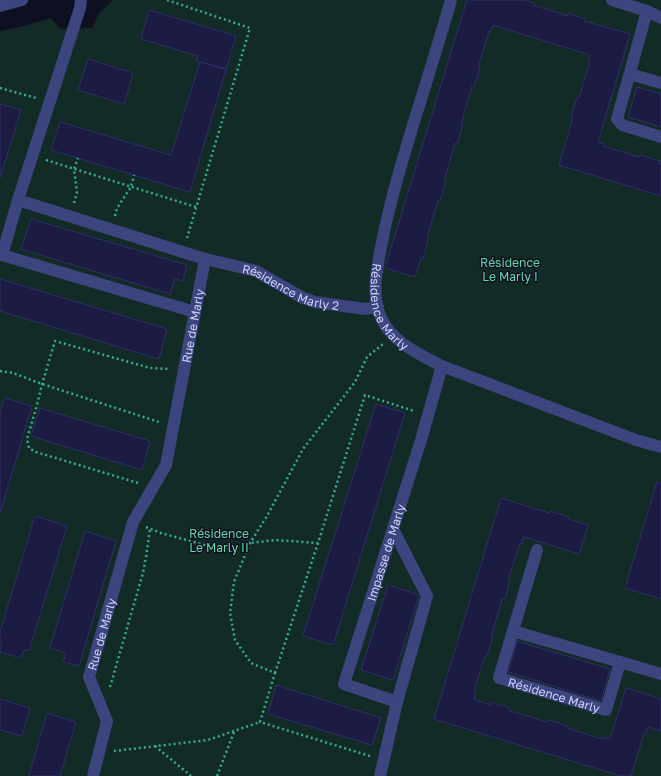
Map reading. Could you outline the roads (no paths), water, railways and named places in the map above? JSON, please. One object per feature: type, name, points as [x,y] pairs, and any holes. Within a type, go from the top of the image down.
[{"type":"street","points":[[0,6],[22,0]]},
{"type":"street","points":[[81,0],[80,8],[18,200],[2,255],[194,312]]},
{"type":"street","name":"Résidence Marly","points":[[451,0],[392,197],[383,234],[376,275],[376,296],[380,313],[387,328],[402,344],[442,366],[636,440],[661,447]]},
{"type":"street","points":[[612,0],[647,11],[661,18]]},
{"type":"street","points":[[647,11],[617,119],[622,125],[661,137]]},
{"type":"street","points":[[630,74],[661,83]]},
{"type":"street","points":[[18,200],[204,259]]},
{"type":"street","name":"Résidence Marly 2","points":[[204,259],[256,271],[303,298],[315,302],[365,309],[378,307]]},
{"type":"street","name":"Rue de Marly","points":[[93,776],[107,721],[89,677],[133,522],[166,465],[204,259]]},
{"type":"street","name":"Impasse de Marly","points":[[397,702],[344,684],[428,416],[442,366]]},
{"type":"street","points":[[380,776],[397,702],[427,596],[392,529]]},
{"type":"street","name":"Résidence Marly","points":[[537,550],[499,678],[606,710],[620,662]]},
{"type":"street","points":[[513,631],[661,674]]},
{"type":"park label","name":"Résidence Le Marly I","points":[[510,269]]},
{"type":"park label","name":"Résidence Le Marly II","points":[[219,540]]}]
